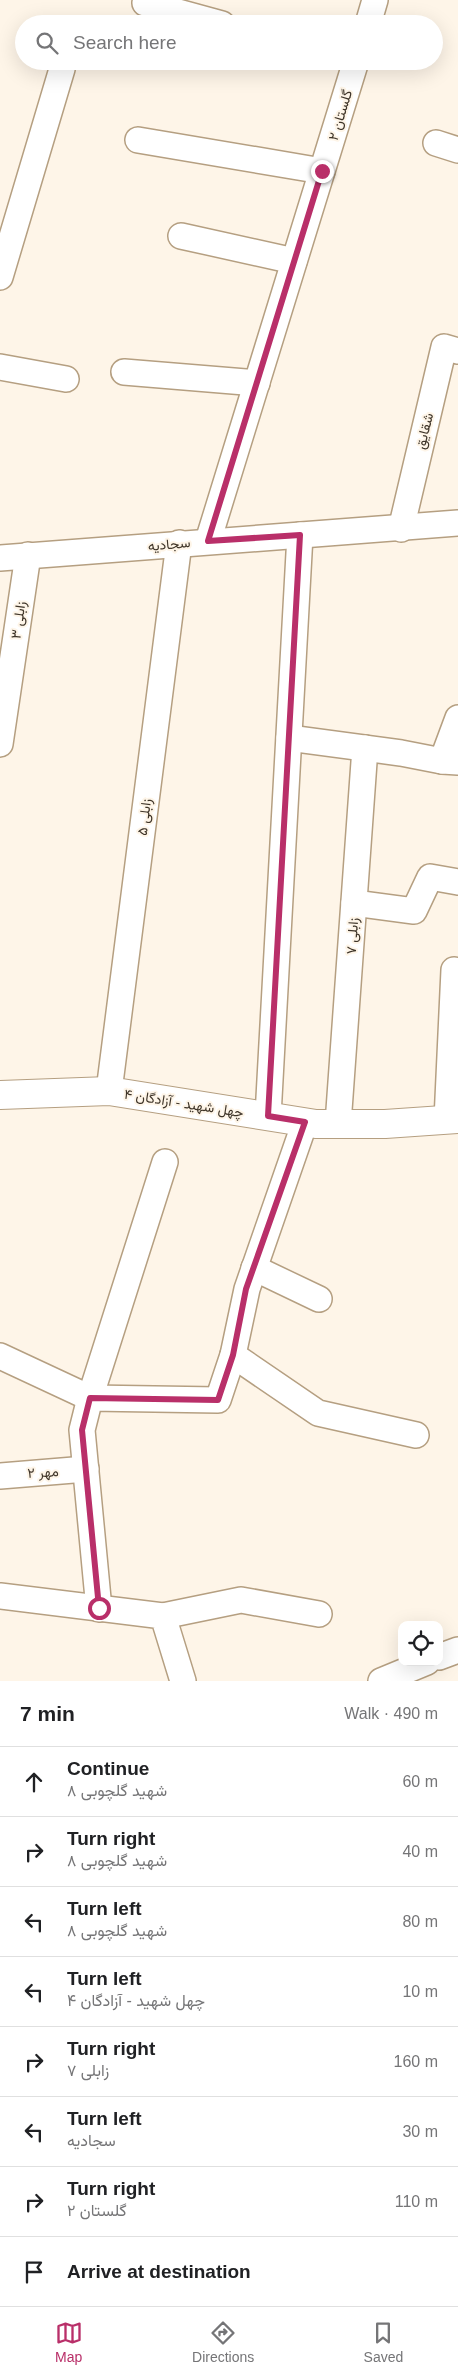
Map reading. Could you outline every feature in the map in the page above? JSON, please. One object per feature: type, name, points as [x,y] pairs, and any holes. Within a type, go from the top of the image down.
[{"type":"street","points":[[371,15],[375,0]]},
{"type":"street","points":[[145,3],[189,15]]},
{"type":"street","points":[[0,277],[62,70]]},
{"type":"street","name":"گلستان ۲","points":[[208,541],[353,70]]},
{"type":"street","points":[[138,140],[322,171]]},
{"type":"street","points":[[180,236],[294,261]]},
{"type":"street","name":"شقایق","points":[[401,529],[444,347],[458,351]]},
{"type":"street","points":[[0,367],[66,379]]},
{"type":"street","points":[[124,372],[257,383]]},
{"type":"street","name":"سجادیه","points":[[0,558],[179,543],[401,529],[458,523]]},
{"type":"street","points":[[268,1116],[300,535]]},
{"type":"street","name":"زابلی ۵","points":[[110,1091],[179,543]]},
{"type":"street","name":"زابلی ۳","points":[[0,744],[28,555]]},
{"type":"street","points":[[289,738],[450,762],[458,718]]},
{"type":"street","name":"زابلی ۷","points":[[338,1124],[365,748]]},
{"type":"street","points":[[354,903],[414,911],[430,877],[458,882]]},
{"type":"street","points":[[452,1120],[454,970]]},
{"type":"street","name":"چهل شهید - آزادگان ۴","points":[[0,1095],[110,1091],[305,1122],[338,1124],[385,1124],[452,1120]]},
{"type":"street","points":[[0,1356],[90,1398],[218,1400],[233,1355],[246,1289],[305,1122]]},
{"type":"street","points":[[99,1608],[82,1430],[90,1398],[165,1162]]},
{"type":"street","points":[[254,1268],[319,1299]]},
{"type":"street","points":[[233,1355],[318,1413],[416,1435]]},
{"type":"street","name":"مهر ۲","points":[[0,1476],[86,1469]]},
{"type":"street","points":[[0,1596],[163,1616],[241,1600],[319,1614]]},
{"type":"street","points":[[163,1616],[183,1681]]},
{"type":"street","points":[[443,1656],[458,1650]]},
{"type":"street","points":[[395,1678],[419,1666]]},
{"type":"route","points":[[99,1608],[82,1430],[90,1398],[218,1400],[233,1355],[246,1289],[305,1122],[268,1116],[300,535],[208,541],[322,171]]}]
